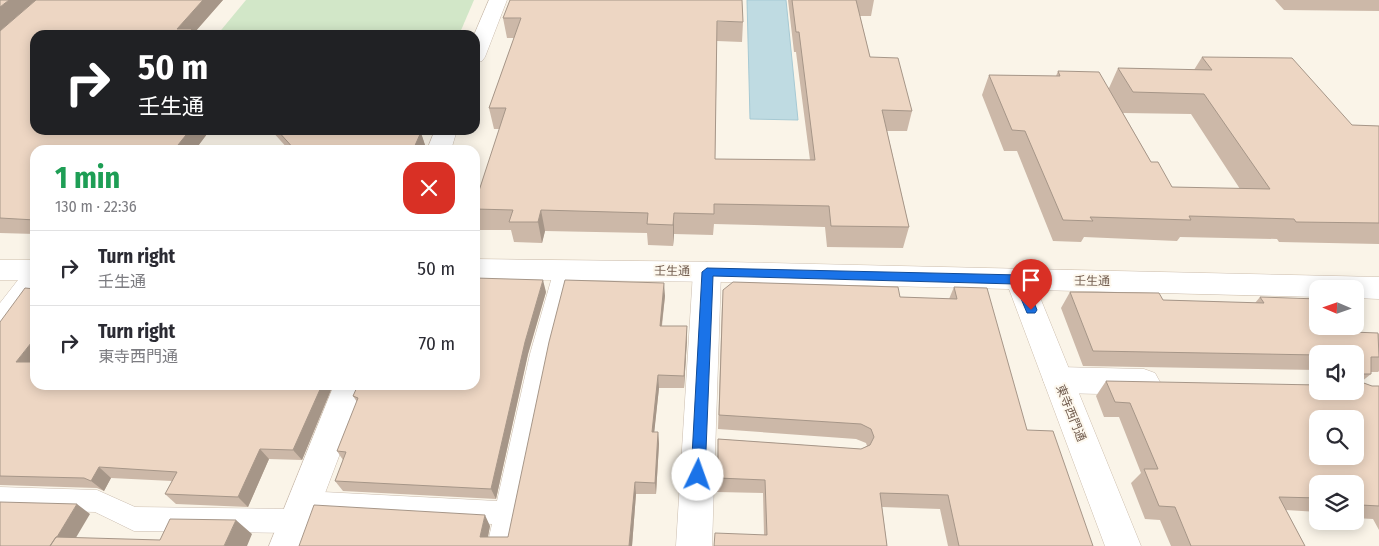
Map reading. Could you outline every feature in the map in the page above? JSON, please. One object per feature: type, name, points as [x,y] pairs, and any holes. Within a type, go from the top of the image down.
[{"type":"street","points":[[480,45],[498,0]]},
{"type":"street","name":"壬生通","points":[[480,269],[707,272],[1379,288]]},
{"type":"street","points":[[0,270],[30,270]]},
{"type":"street","points":[[694,546],[710,440],[707,272]]},
{"type":"street","name":"東寺西門通","points":[[1020,279],[1123,546]]},
{"type":"street","points":[[0,325],[30,285]]},
{"type":"street","points":[[1058,380],[1168,382]]},
{"type":"street","points":[[296,523],[348,390]]},
{"type":"lane","points":[[499,546],[540,354],[563,270]]},
{"type":"lane","points":[[0,498],[96,500],[134,518],[296,523],[506,513]]},
{"type":"green space","points":[[246,0],[474,0],[461,30],[221,30]]},
{"type":"water","points":[[747,0],[786,0],[798,120],[750,119]]},
{"type":"building","points":[[0,0],[9,0],[0,7]]},
{"type":"building","points":[[36,0],[203,0],[177,29],[191,30],[30,30],[30,135],[186,135],[178,145],[30,145],[30,220],[0,218],[0,31]]},
{"type":"building","points":[[510,0],[742,0],[743,22],[717,21],[715,159],[815,160],[799,32],[796,32],[792,0],[856,0],[870,57],[898,58],[912,111],[882,110],[909,227],[831,226],[829,206],[714,204],[714,214],[674,213],[673,225],[647,224],[648,213],[541,210],[538,222],[509,222],[513,210],[480,209],[480,188],[506,108],[489,108],[521,18],[503,18]]},
{"type":"building","points":[[1202,57],[1292,58],[1352,125],[1379,126],[1379,223],[1296,222],[1294,219],[1189,216],[1191,220],[1090,217],[1093,221],[1063,220],[1025,131],[1012,130],[989,75],[1060,76],[1058,71],[1099,72],[1151,162],[1158,162],[1172,187],[1270,189],[1204,94],[1133,92],[1118,68],[1212,70]]},
{"type":"building","points":[[282,135],[420,135],[415,145],[290,145]]},
{"type":"building","points":[[480,278],[543,280],[525,342],[491,489],[335,481],[346,452],[337,451],[358,398],[353,396],[356,390],[480,390]]},
{"type":"building","points":[[565,280],[664,283],[660,326],[687,326],[684,376],[658,375],[652,432],[658,432],[655,483],[635,482],[629,546],[299,546],[314,505],[485,515],[480,537],[508,537],[549,342]]},
{"type":"building","points":[[733,282],[898,287],[900,297],[957,299],[954,287],[987,288],[1027,430],[1053,431],[1093,546],[959,546],[948,495],[880,493],[887,546],[714,546],[715,533],[767,535],[765,480],[718,478],[718,439],[861,449],[870,445],[874,437],[871,429],[861,424],[719,415],[723,290]]},
{"type":"building","points":[[25,288],[30,288],[30,344],[16,362],[30,362],[30,390],[320,390],[293,450],[260,449],[238,497],[165,494],[177,472],[99,467],[91,481],[84,478],[0,476],[0,322]]},
{"type":"building","points":[[1070,292],[1159,293],[1163,300],[1264,303],[1260,297],[1309,299],[1309,335],[1364,335],[1364,332],[1378,333],[1379,357],[1371,357],[1371,374],[1364,374],[1364,345],[1309,345],[1309,355],[1093,351]]},
{"type":"building","points":[[1106,381],[1309,385],[1309,400],[1364,400],[1364,383],[1379,386],[1379,506],[1364,505],[1364,475],[1309,475],[1309,498],[1279,497],[1305,546],[1191,546],[1175,507],[1159,506],[1144,469],[1158,469],[1130,403],[1115,402]]},
{"type":"building","points":[[0,502],[77,504],[50,546],[0,546]]},
{"type":"building","points":[[170,519],[236,520],[224,546],[50,546],[56,537],[160,540]]},
{"type":"route","points":[[698,475],[707,272],[1020,279],[1031,310]]}]
